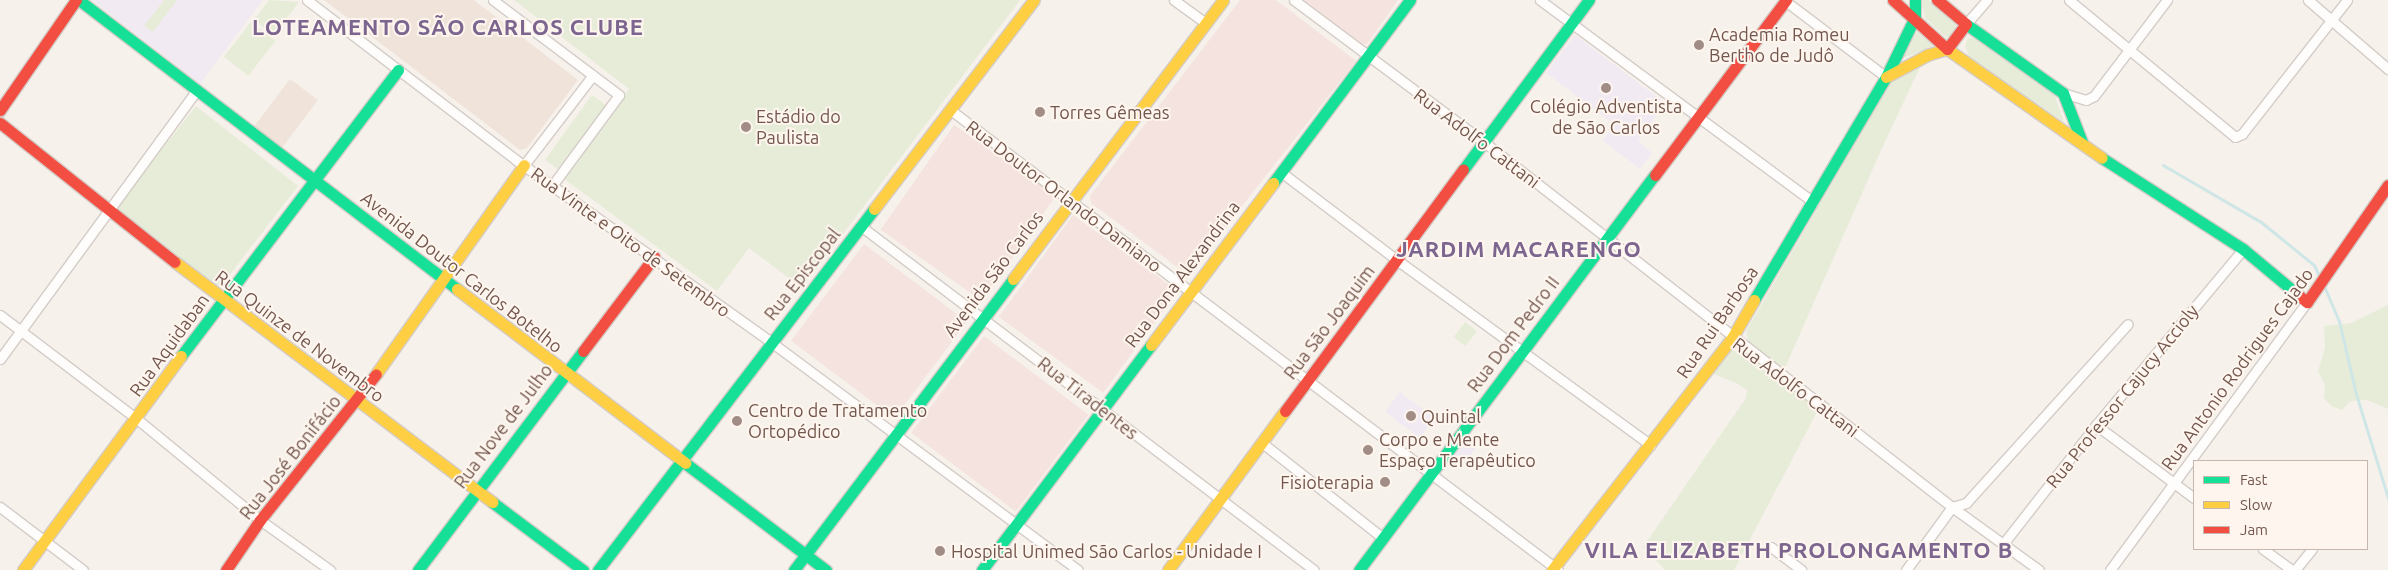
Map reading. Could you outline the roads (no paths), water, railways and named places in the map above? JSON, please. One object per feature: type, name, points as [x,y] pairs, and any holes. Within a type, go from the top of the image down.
[{"type":"main road","name":"Avenida Doutor Carlos Botelho","points":[[78,0],[565,374],[682,458],[826,570]]},
{"type":"main road","points":[[0,110],[78,0]]},
{"type":"main road","name":"Rua Episcopal","points":[[598,570],[771,342],[952,111],[1034,0]]},
{"type":"main road","name":"Avenida São Carlos","points":[[794,570],[1070,200],[1223,0]]},
{"type":"main road","name":"Rua Dona Alexandrina","points":[[982,570],[1190,290],[1410,0]]},
{"type":"main road","name":"Rua São Joaquim","points":[[1168,570],[1218,499],[1589,0]]},
{"type":"main road","name":"Rua Dom Pedro II","points":[[1359,570],[1785,0]]},
{"type":"main road","points":[[1893,0],[1915,17],[1947,48],[2071,138],[2082,142],[2243,249],[2309,300]]},
{"type":"main road","points":[[1915,0],[1915,17]]},
{"type":"main road","points":[[1937,0],[1966,24],[2063,93],[2082,142]]},
{"type":"main road","name":"Rua Rui Barbosa","points":[[1555,569],[1732,338],[1886,77],[1915,17]]},
{"type":"main road","points":[[1886,77],[1927,55],[1947,48],[1966,24]]},
{"type":"main road","name":"Rua Aquidaban","points":[[23,570],[137,419],[222,300],[398,70]]},
{"type":"main road","name":"Rua Quinze de Novembro","points":[[0,124],[110,208],[222,300],[583,570]]},
{"type":"main road","name":"Rua José Bonifácio","points":[[226,570],[260,520],[357,401],[444,281],[524,165]]},
{"type":"main road","name":"Rua Antonio Rodrigues Cajado","points":[[2309,300],[2388,185]]},
{"type":"main road","name":"Rua Nove de Julho","points":[[418,570],[654,257]]},
{"type":"street","name":"Rua Vinte e Oito de Setembro","points":[[307,0],[552,186],[771,342],[1078,570]]},
{"type":"street","points":[[493,0],[619,95],[552,186]]},
{"type":"street","points":[[1174,0],[1206,23]]},
{"type":"street","name":"Rua Adolfo Cattani","points":[[1294,0],[1484,142],[1607,237],[1732,338],[1952,507],[2039,570]]},
{"type":"street","points":[[1540,0],[1698,115],[1813,202]]},
{"type":"street","points":[[1785,0],[1886,77]]},
{"type":"street","points":[[1966,24],[1987,0]]},
{"type":"street","points":[[2069,0],[2235,137],[2242,134],[2347,0]]},
{"type":"street","points":[[2063,93],[2080,100],[2090,99],[2130,51],[2167,0]]},
{"type":"street","points":[[2308,0],[2388,69]]},
{"type":"street","name":"Rua José Bonifácio","points":[[524,165],[593,75]]},
{"type":"street","points":[[0,359],[197,90]]},
{"type":"street","name":"Rua Doutor Orlando Damiano","points":[[952,111],[1308,379],[1555,569]]},
{"type":"street","points":[[1281,172],[1397,260],[1651,445]]},
{"type":"street","name":"Rua Tiradentes","points":[[862,227],[1314,570]]},
{"type":"street","name":"Rua Professor Cajucy Accioly","points":[[2003,544],[2096,425],[2243,249]]},
{"type":"street","name":"Rua Antonio Rodrigues Cajado","points":[[2110,570],[2309,300]]},
{"type":"street","points":[[0,315],[137,419],[260,520],[330,570]]},
{"type":"street","points":[[1906,570],[1952,507],[1966,503],[2128,324]]},
{"type":"street","points":[[2096,425],[2193,497]]},
{"type":"street","points":[[1261,442],[1383,538]]},
{"type":"street","points":[[0,507],[83,570]]},
{"type":"street","points":[[1771,547],[1802,570]]},
{"type":"street","points":[[2264,550],[2293,570],[2311,550]]},
{"type":"waterway","points":[[2163,165],[2261,222],[2314,265],[2320,278]]},
{"type":"waterway","points":[[2324,286],[2339,321],[2356,394],[2388,498]]},
{"type":"place","name":"Academia Romeu Bertho de Judô","points":[[1699,45]]},
{"type":"place","name":"Colégio Adventista de São Carlos","points":[[1606,88]]},
{"type":"place","name":"Torres Gêmeas","points":[[1040,112]]},
{"type":"place","name":"Estádio do Paulista","points":[[746,127]]},
{"type":"place","name":"Quintal","points":[[1411,416]]},
{"type":"place","name":"Centro de Tratamento Ortopédico","points":[[737,421]]},
{"type":"place","name":"Corpo e Mente Espaço Terapêutico","points":[[1368,450]]},
{"type":"place","name":"Fisioterapia","points":[[1385,482]]},
{"type":"place","name":"Hospital Unimed São Carlos - Unidade I","points":[[940,551]]},
{"type":"district","name":"LOTEAMENTO SÃO CARLOS CLUBE","points":[[448,27]]},
{"type":"district","name":"JARDIM MACARENGO","points":[[1519,249]]},
{"type":"district","name":"VILA ELIZABETH PROLONGAMENTO B","points":[[1799,550]]}]
